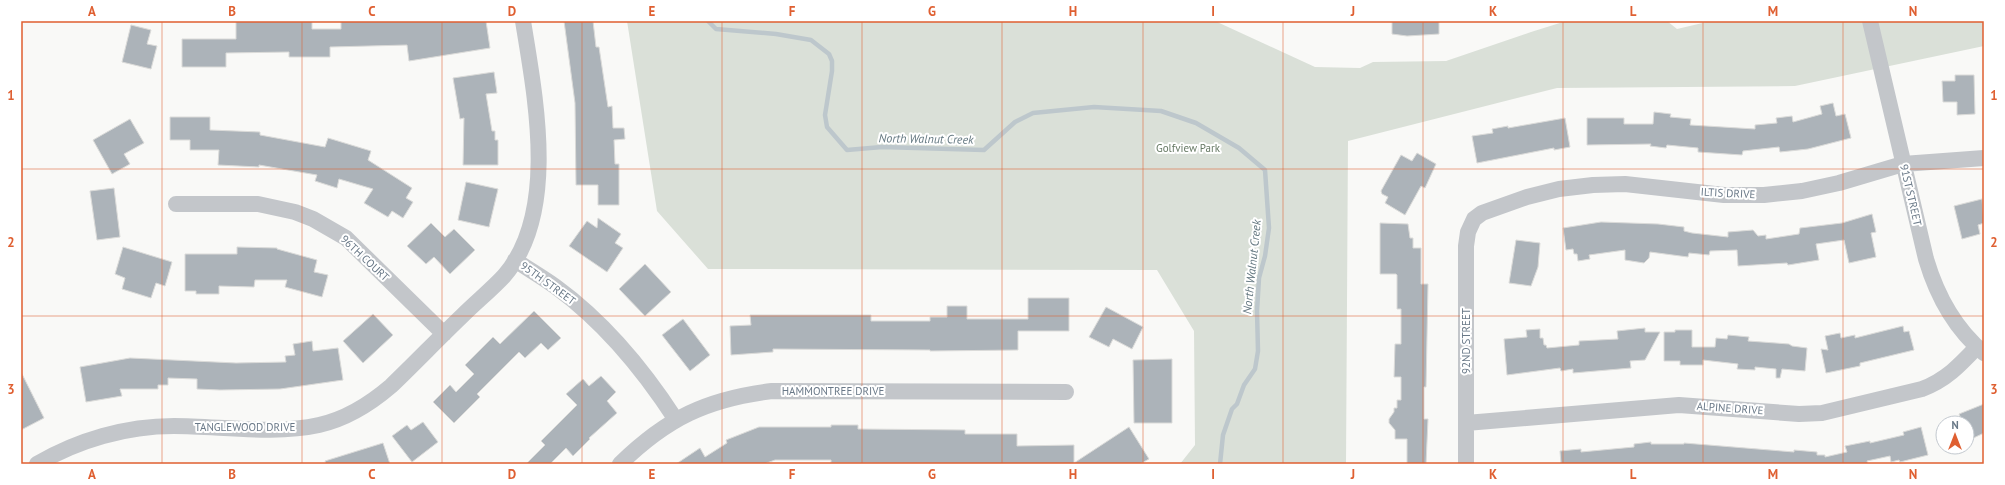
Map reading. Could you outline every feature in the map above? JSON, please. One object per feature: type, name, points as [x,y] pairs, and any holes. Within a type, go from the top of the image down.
[{"type":"street","name":"95TH STREET","points":[[523,21],[537,114],[538,189],[533,220],[515,260],[556,287],[594,319],[628,354],[658,392],[676,420]]},
{"type":"street","name":"91ST STREET","points":[[1870,21],[1903,164],[1933,283],[1945,308],[1958,327],[1980,350]]},
{"type":"street","name":"ILTIS DRIVE","points":[[1474,219],[1493,208],[1527,196],[1579,186],[1625,184],[1724,195],[1764,195],[1802,191],[1839,183],[1903,164],[1984,158]]},
{"type":"street","name":"96TH COURT","points":[[176,204],[258,204],[295,212],[313,219],[346,238],[444,334]]},
{"type":"street","name":"92ND STREET","points":[[1466,464],[1466,246],[1468,232],[1474,219]]},
{"type":"street","name":"TANGLEWOOD DRIVE","points":[[37,464],[76,445],[103,436],[132,430],[172,426],[288,429],[320,425],[350,414],[377,398],[504,276],[515,260]]},
{"type":"street","name":"ALPINE DRIVE","points":[[1466,423],[1679,405],[1799,414],[1822,413],[1937,384],[1980,350]]},
{"type":"street","name":"HAMMONTREE DRIVE","points":[[620,464],[641,444],[676,420],[721,400],[772,391],[1066,392]]},
{"type":"green space","name":"Golfview Park","points":[[627,21],[1215,21],[1315,67],[1360,68],[1373,62],[1446,61],[1531,32],[1563,22],[1572,21],[1667,21],[1677,29],[1711,21],[1984,21],[1984,46],[1795,86],[1557,88],[1348,141],[1346,464],[1180,464],[1195,445],[1194,331],[1157,270],[708,269],[657,211]]},
{"type":"building","points":[[236,21],[312,21],[312,29],[341,29],[341,21],[486,21],[490,48],[409,61],[407,45],[330,47],[330,57],[289,57],[289,52],[226,53],[226,67],[182,67],[182,39],[236,39]]},
{"type":"building","points":[[564,21],[593,21],[596,47],[599,47],[608,107],[612,106],[613,128],[624,128],[625,139],[614,140],[615,164],[619,164],[619,205],[598,205],[598,185],[576,185],[575,103]]},
{"type":"building","points":[[1392,21],[1439,21],[1439,34],[1407,36],[1392,34]]},
{"type":"building","points":[[131,25],[151,30],[147,44],[157,46],[151,69],[122,62]]},
{"type":"building","points":[[494,72],[497,93],[486,94],[492,131],[495,131],[495,140],[498,140],[498,165],[463,165],[464,118],[460,119],[453,78]]},
{"type":"building","points":[[1955,75],[1974,75],[1975,114],[1957,115],[1957,102],[1943,102],[1942,81],[1955,81]]},
{"type":"building","points":[[1833,103],[1836,116],[1845,114],[1851,138],[1808,149],[1780,152],[1779,147],[1743,151],[1742,155],[1698,152],[1698,148],[1667,145],[1666,148],[1650,146],[1651,144],[1587,145],[1587,118],[1624,118],[1624,124],[1653,124],[1654,112],[1671,114],[1670,117],[1691,119],[1690,125],[1755,129],[1755,125],[1777,123],[1776,118],[1792,116],[1793,122],[1822,114],[1820,106]]},
{"type":"building","points":[[170,117],[210,117],[210,130],[260,132],[260,135],[325,147],[328,138],[371,151],[368,160],[412,188],[406,198],[413,202],[403,218],[392,211],[388,217],[364,203],[373,189],[339,179],[337,188],[315,181],[317,175],[259,165],[259,167],[218,165],[219,150],[190,150],[190,140],[170,140]]},
{"type":"building","points":[[1565,118],[1570,147],[1554,150],[1554,148],[1477,163],[1472,136],[1493,133],[1492,129],[1508,126],[1508,128]]},
{"type":"building","points":[[130,119],[144,143],[124,154],[130,164],[112,174],[93,140]]},
{"type":"building","points":[[1417,153],[1436,164],[1425,188],[1421,186],[1405,215],[1385,203],[1388,197],[1382,194],[1381,191],[1401,155],[1412,161]]},
{"type":"building","points":[[466,182],[498,189],[489,227],[458,220]]},
{"type":"building","points":[[114,188],[120,237],[97,240],[90,191]]},
{"type":"building","points":[[1982,199],[1984,223],[1978,225],[1980,234],[1962,239],[1954,206]]},
{"type":"building","points":[[1872,214],[1876,232],[1871,233],[1876,257],[1849,263],[1844,240],[1816,244],[1819,260],[1788,265],[1787,263],[1738,266],[1737,250],[1710,251],[1709,255],[1689,253],[1688,257],[1650,252],[1649,258],[1644,263],[1625,260],[1625,250],[1589,255],[1590,259],[1578,261],[1577,254],[1574,254],[1573,249],[1566,250],[1563,228],[1601,222],[1658,224],[1684,227],[1684,231],[1692,233],[1728,237],[1728,232],[1753,230],[1758,236],[1766,235],[1766,239],[1799,234],[1800,228],[1842,223]]},
{"type":"building","points":[[598,218],[621,234],[615,243],[623,248],[607,272],[569,246],[587,221],[597,228]]},
{"type":"building","points":[[431,223],[445,237],[454,229],[475,250],[450,274],[434,257],[426,264],[407,246]]},
{"type":"building","points":[[1380,223],[1408,224],[1410,238],[1413,238],[1413,248],[1421,248],[1421,284],[1428,284],[1426,387],[1424,387],[1424,419],[1428,419],[1426,464],[1407,464],[1407,439],[1395,439],[1395,430],[1389,423],[1389,419],[1394,412],[1394,408],[1397,408],[1397,400],[1401,400],[1401,377],[1394,377],[1395,344],[1401,344],[1401,309],[1397,309],[1397,275],[1380,274]]},
{"type":"building","points":[[1516,240],[1540,243],[1538,267],[1531,286],[1509,283]]},
{"type":"building","points":[[123,247],[172,262],[165,286],[156,283],[151,298],[122,289],[125,278],[115,274]]},
{"type":"building","points":[[237,247],[277,248],[317,260],[314,272],[328,275],[322,297],[285,287],[287,280],[255,280],[254,287],[219,286],[219,294],[196,294],[196,291],[185,291],[185,254],[237,254]]},
{"type":"building","points":[[645,264],[671,292],[645,316],[619,289]]},
{"type":"building","points":[[1028,298],[1069,298],[1069,331],[1018,331],[1018,350],[930,351],[773,349],[773,352],[731,355],[730,326],[751,325],[750,315],[871,315],[871,321],[930,321],[930,317],[947,317],[947,306],[967,306],[967,319],[1028,319]]},
{"type":"building","points":[[1106,307],[1143,327],[1132,349],[1113,339],[1109,347],[1089,337]]},
{"type":"building","points":[[534,311],[561,338],[548,350],[541,343],[525,358],[519,352],[477,394],[480,397],[454,423],[433,402],[450,385],[456,392],[474,374],[465,365],[493,337],[500,344]]},
{"type":"building","points":[[373,314],[393,335],[363,363],[343,341]]},
{"type":"building","points":[[683,319],[710,355],[690,371],[662,335]]},
{"type":"building","points":[[1903,326],[1904,332],[1909,331],[1914,350],[1860,363],[1860,366],[1826,373],[1821,349],[1828,350],[1825,336],[1840,333],[1841,338],[1855,335],[1855,338]]},
{"type":"building","points":[[1645,328],[1645,332],[1660,332],[1645,360],[1630,361],[1631,368],[1573,373],[1573,369],[1561,371],[1560,368],[1507,375],[1504,339],[1527,337],[1526,330],[1540,329],[1540,338],[1543,338],[1544,345],[1546,345],[1547,348],[1579,345],[1579,341],[1618,339],[1617,331]]},
{"type":"building","points":[[1675,330],[1692,330],[1692,347],[1715,347],[1716,338],[1727,339],[1728,335],[1749,337],[1748,341],[1789,344],[1792,346],[1807,348],[1805,371],[1782,369],[1780,378],[1776,378],[1776,369],[1755,367],[1755,370],[1737,369],[1738,364],[1703,360],[1703,365],[1680,365],[1680,361],[1664,361],[1664,332],[1675,332]]},
{"type":"building","points":[[312,341],[313,351],[338,348],[343,380],[280,389],[220,390],[197,389],[197,379],[168,378],[168,385],[158,385],[158,389],[120,389],[122,396],[86,402],[80,367],[130,358],[236,363],[286,362],[285,356],[295,355],[293,344]]},
{"type":"building","points":[[1172,359],[1172,423],[1134,423],[1133,360]]},
{"type":"building","points":[[21,372],[44,418],[21,430]]},
{"type":"building","points":[[601,376],[616,392],[607,401],[617,413],[589,438],[590,439],[573,456],[566,448],[550,464],[526,464],[545,445],[541,441],[577,405],[566,394],[583,379],[589,386]]},
{"type":"building","points":[[1984,404],[1984,433],[1975,437],[1975,415],[1959,414]]},
{"type":"building","points":[[423,422],[438,442],[412,462],[392,436],[407,425],[411,430]]},
{"type":"building","points":[[831,425],[858,425],[858,429],[965,430],[965,434],[1017,434],[1017,446],[1074,445],[1074,463],[1129,427],[1149,459],[1140,464],[831,463],[831,460],[775,460],[764,464],[676,464],[700,448],[705,457],[727,443],[726,440],[759,427],[831,427]]},
{"type":"building","points":[[1921,427],[1928,455],[1900,462],[1899,460],[1891,462],[1890,456],[1867,461],[1868,464],[1561,464],[1560,451],[1581,449],[1581,452],[1634,447],[1634,444],[1651,442],[1651,444],[1684,443],[1794,452],[1794,450],[1817,452],[1817,455],[1825,455],[1825,457],[1847,452],[1845,446],[1870,441],[1870,443],[1904,435],[1903,432]]},
{"type":"building","points":[[383,443],[390,464],[326,464],[325,461]]},
{"type":"waterway","name":"North Walnut Creek","points":[[708,21],[716,29],[776,34],[811,40],[829,54],[832,61],[832,71],[825,115],[827,127],[847,150],[882,147],[984,150],[1015,122],[1033,113],[1094,107],[1161,111],[1196,123],[1239,148],[1265,170],[1269,228],[1265,256],[1259,278],[1257,311],[1258,351],[1255,369],[1244,385],[1237,404],[1232,409],[1223,435],[1220,464]]}]
